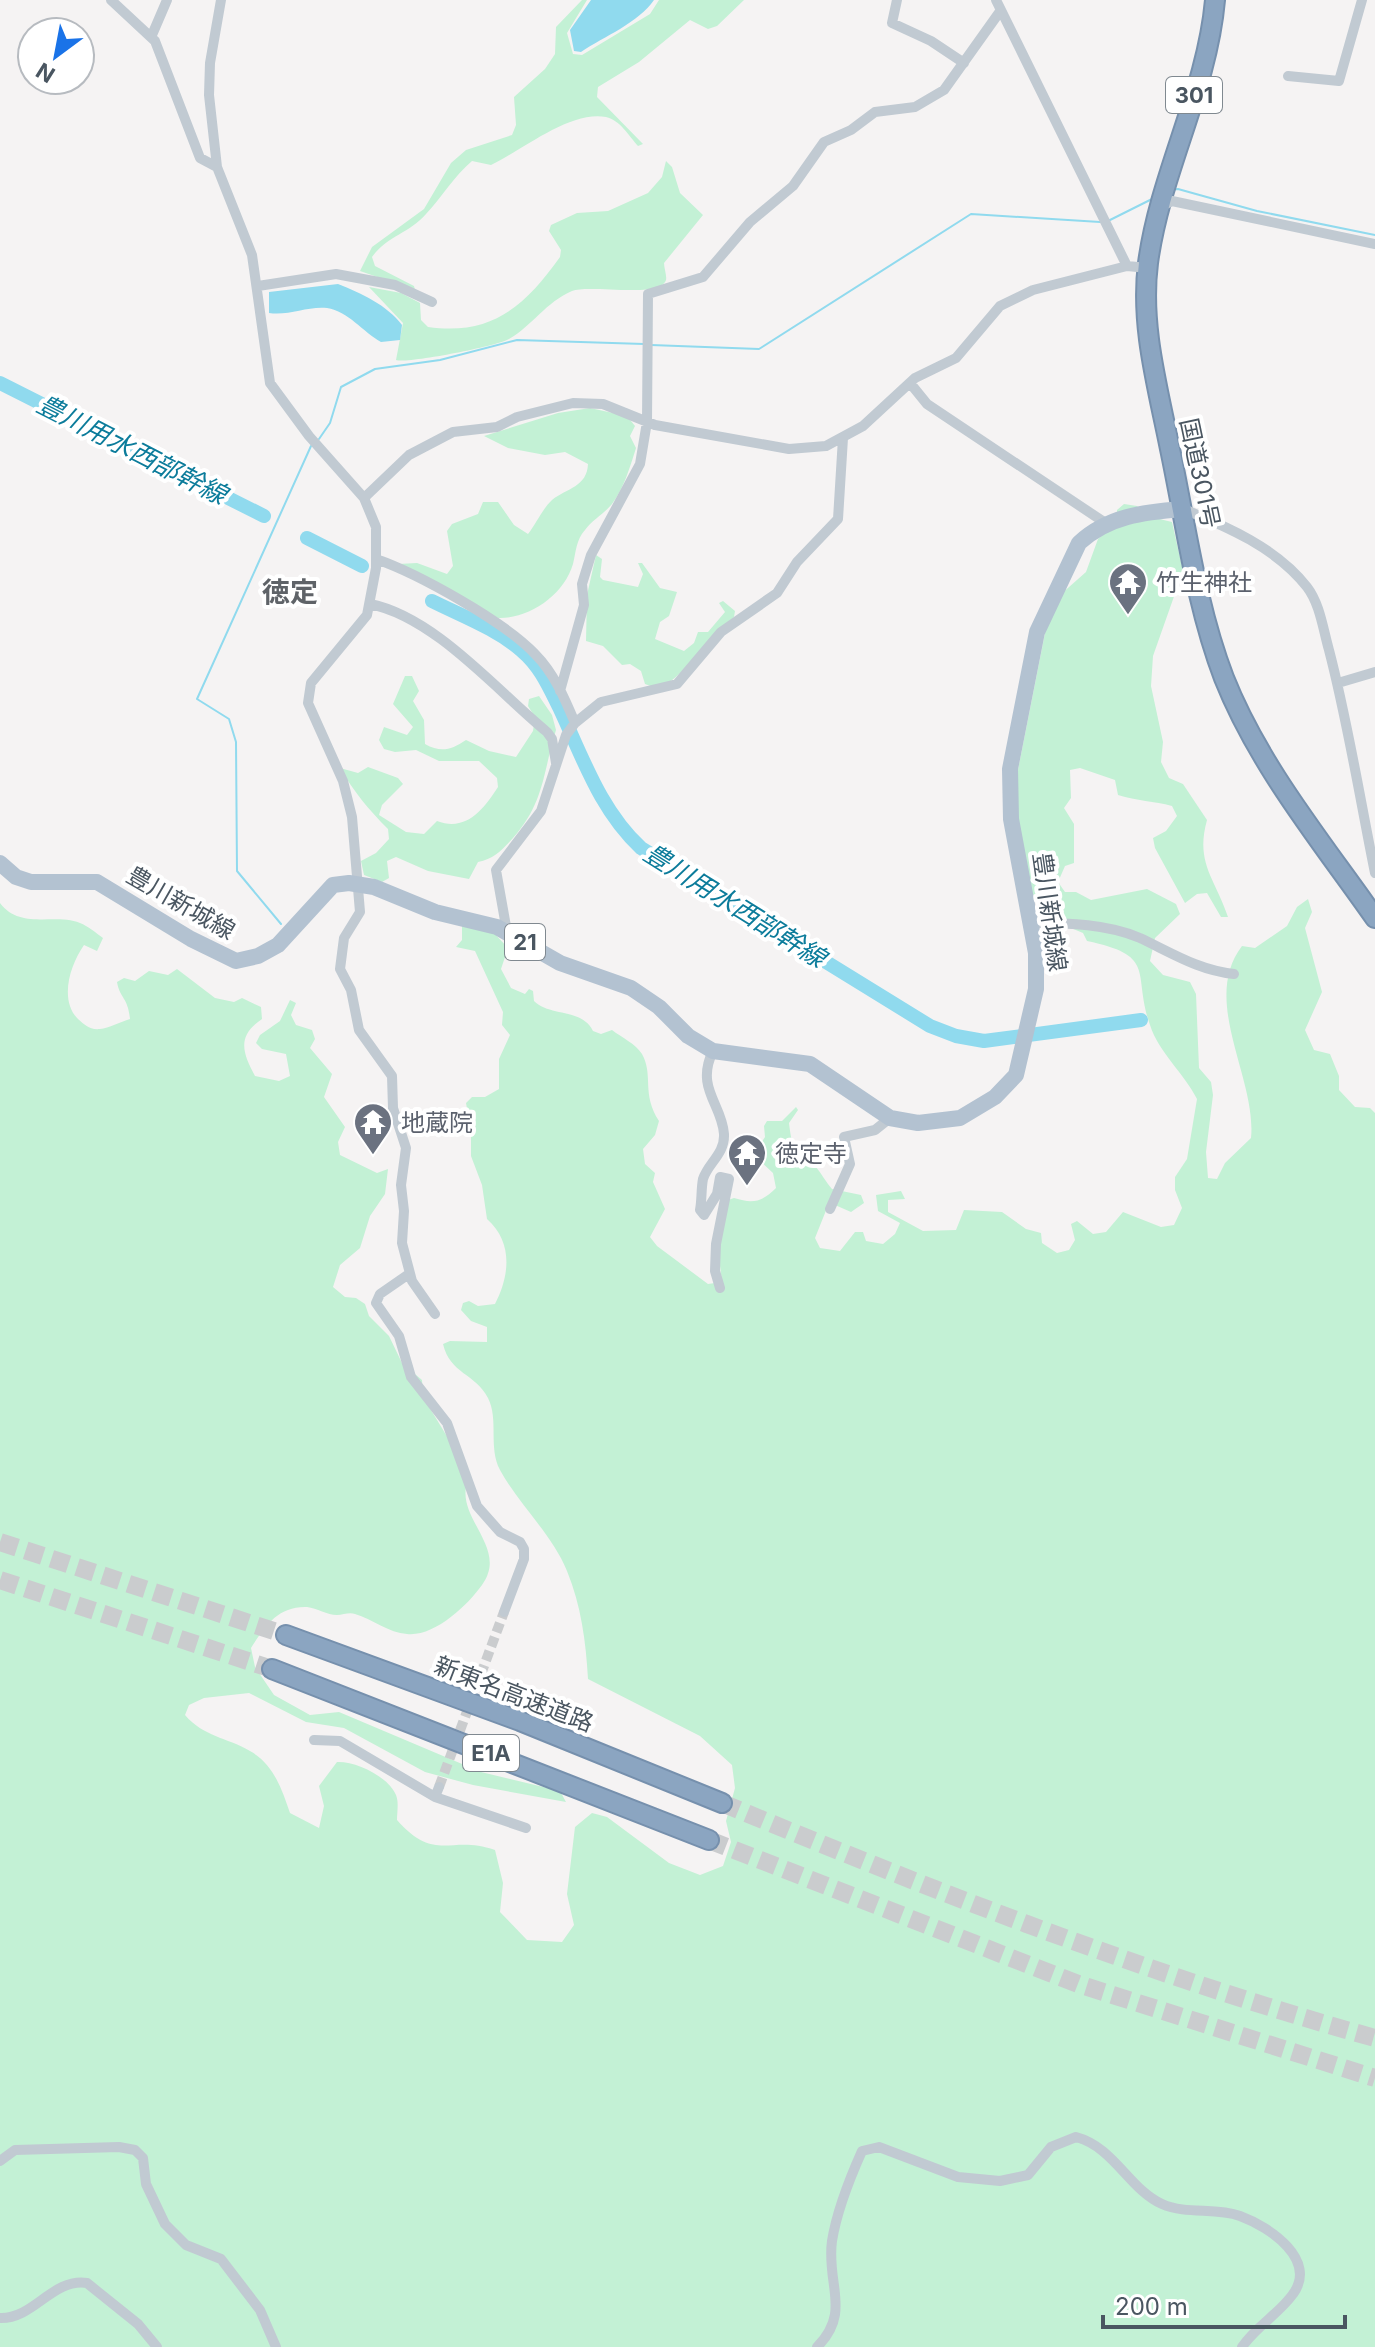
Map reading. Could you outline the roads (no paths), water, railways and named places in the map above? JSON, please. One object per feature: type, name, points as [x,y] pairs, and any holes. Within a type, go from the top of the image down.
[{"type":"highway","name":"国道301号","points":[[1215,0],[1203,66],[1162,198],[1148,268],[1148,334],[1214,650],[1239,712],[1286,792],[1375,918]]},
{"type":"highway","name":"新東名高速道路","points":[[286,1635],[520,1721],[722,1803]]},
{"type":"highway","name":"E1A","points":[[272,1669],[709,1840]]},
{"type":"main road","name":"豊川新城線","points":[[0,863],[16,877],[31,882],[97,882],[205,947],[236,961],[258,956],[278,945],[328,889],[339,883],[359,883],[435,912],[507,932],[560,963],[639,993],[688,1036],[713,1051],[810,1064],[890,1118],[918,1123],[952,1119],[986,1104],[1016,1075],[1026,1035],[1037,971],[1011,819],[1010,769],[1037,632],[1079,543],[1107,524],[1140,512],[1183,509]]},
{"type":"street","points":[[111,0],[152,35],[200,158],[217,167]]},
{"type":"street","points":[[152,35],[167,0]]},
{"type":"street","points":[[221,0],[209,79],[217,167],[249,241],[270,383],[314,442],[364,498],[374,518],[376,559],[370,604],[360,626],[318,673],[308,692],[313,717],[349,801],[359,883],[360,912],[344,938],[340,969],[351,990],[359,1030],[392,1076],[393,1108],[406,1148],[401,1185],[404,1211],[402,1243],[409,1274],[435,1314]]},
{"type":"street","points":[[897,0],[892,23],[931,41],[964,63]]},
{"type":"street","points":[[1288,76],[1339,81],[1362,0]]},
{"type":"street","points":[[560,691],[584,605],[582,584],[591,555],[634,479],[647,422],[648,294],[703,277],[750,222],[793,186],[824,142],[851,130],[875,112],[923,104],[944,90],[999,5]]},
{"type":"street","points":[[999,5],[1127,266]]},
{"type":"street","points":[[1162,198],[1375,244]]},
{"type":"street","points":[[364,498],[383,484],[409,455],[453,432],[497,427],[528,414],[584,402],[623,410],[647,422],[789,449],[826,446],[863,426],[910,383],[956,358],[1000,306],[1033,290],[1127,266],[1148,268]]},
{"type":"street","points":[[258,286],[336,274],[395,285],[432,302]]},
{"type":"street","points":[[910,383],[927,404],[1107,524]]},
{"type":"street","points":[[507,932],[496,870],[541,811],[572,728],[601,702],[677,684],[721,632],[777,593],[797,562],[838,519],[843,438]]},
{"type":"street","points":[[1183,509],[1242,535],[1307,587],[1317,605],[1338,683],[1375,873]]},
{"type":"street","points":[[376,559],[450,596],[520,640],[543,663],[560,691],[572,728]]},
{"type":"street","points":[[370,604],[394,612],[453,646],[547,732],[552,739],[554,760],[558,765]]},
{"type":"street","points":[[1338,683],[1375,672]]},
{"type":"street","points":[[1030,920],[1098,927],[1138,937],[1190,964],[1234,974]]},
{"type":"street","points":[[713,1051],[709,1061],[708,1096],[722,1124],[723,1145],[703,1180],[700,1210],[704,1215],[712,1205],[720,1177],[729,1179],[716,1244],[715,1271],[720,1288]]},
{"type":"street","points":[[830,1209],[850,1164],[844,1137],[875,1130],[890,1118]]},
{"type":"street","points":[[409,1274],[380,1294],[376,1303],[399,1336],[411,1377],[447,1423],[477,1506],[500,1532],[520,1542],[524,1549],[524,1559],[504,1612]]},
{"type":"street","points":[[314,1740],[340,1741],[437,1792],[526,1828]]},
{"type":"street","points":[[817,2347],[833,2329],[837,2317],[831,2270],[832,2244],[846,2191],[862,2151],[879,2147],[958,2177],[1000,2181],[1028,2175],[1051,2147],[1076,2137],[1102,2150],[1162,2204],[1239,2215],[1266,2230],[1297,2258],[1302,2269],[1293,2295],[1254,2330],[1242,2347]]},
{"type":"street","points":[[0,2161],[15,2150],[119,2147],[135,2150],[143,2158],[146,2184],[165,2224],[186,2245],[221,2259],[260,2310],[276,2347]]},
{"type":"street","points":[[0,2318],[13,2319],[67,2284],[87,2283],[138,2324],[157,2347]]},
{"type":"water","points":[[591,0],[654,0],[639,16],[620,29],[581,52],[574,51],[570,30]]},
{"type":"water","points":[[338,284],[389,311],[402,325],[400,340],[381,342],[349,317],[327,308],[269,313],[269,292]]},
{"type":"waterway","points":[[1171,190],[1178,189],[1257,211],[1375,235]]},
{"type":"waterway","points":[[1110,220],[1154,198]]},
{"type":"waterway","points":[[651,345],[759,349],[971,214],[1100,222]]},
{"type":"waterway","points":[[319,439],[330,423],[341,387],[375,369],[440,360],[517,340],[644,344]]},
{"type":"waterway","name":"豊川用水西部幹線","points":[[0,383],[264,516]]},
{"type":"waterway","points":[[281,924],[237,871],[236,742],[229,719],[197,699],[311,446]]},
{"type":"waterway","name":"豊川用水西部幹線","points":[[307,538],[362,566]]},
{"type":"waterway","name":"豊川用水西部幹線","points":[[432,601],[502,636],[534,663],[552,692],[603,800],[641,848],[930,1026],[956,1036],[984,1041],[1141,1020]]},
{"type":"tunnel","points":[[0,1542],[286,1635]]},
{"type":"tunnel","points":[[0,1580],[272,1669]]},
{"type":"tunnel","points":[[439,1787],[504,1612]]},
{"type":"tunnel","points":[[722,1803],[1045,1931],[1209,1988],[1375,2038]]},
{"type":"tunnel","points":[[709,1840],[1078,1984],[1375,2078]]},
{"type":"place","name":"竹生神社","points":[[1128,616]]},
{"type":"place","name":"地蔵院","points":[[373,1156]]},
{"type":"place","name":"徳定寺","points":[[747,1187]]},
{"type":"district","name":"徳定","points":[[290,592]]}]
